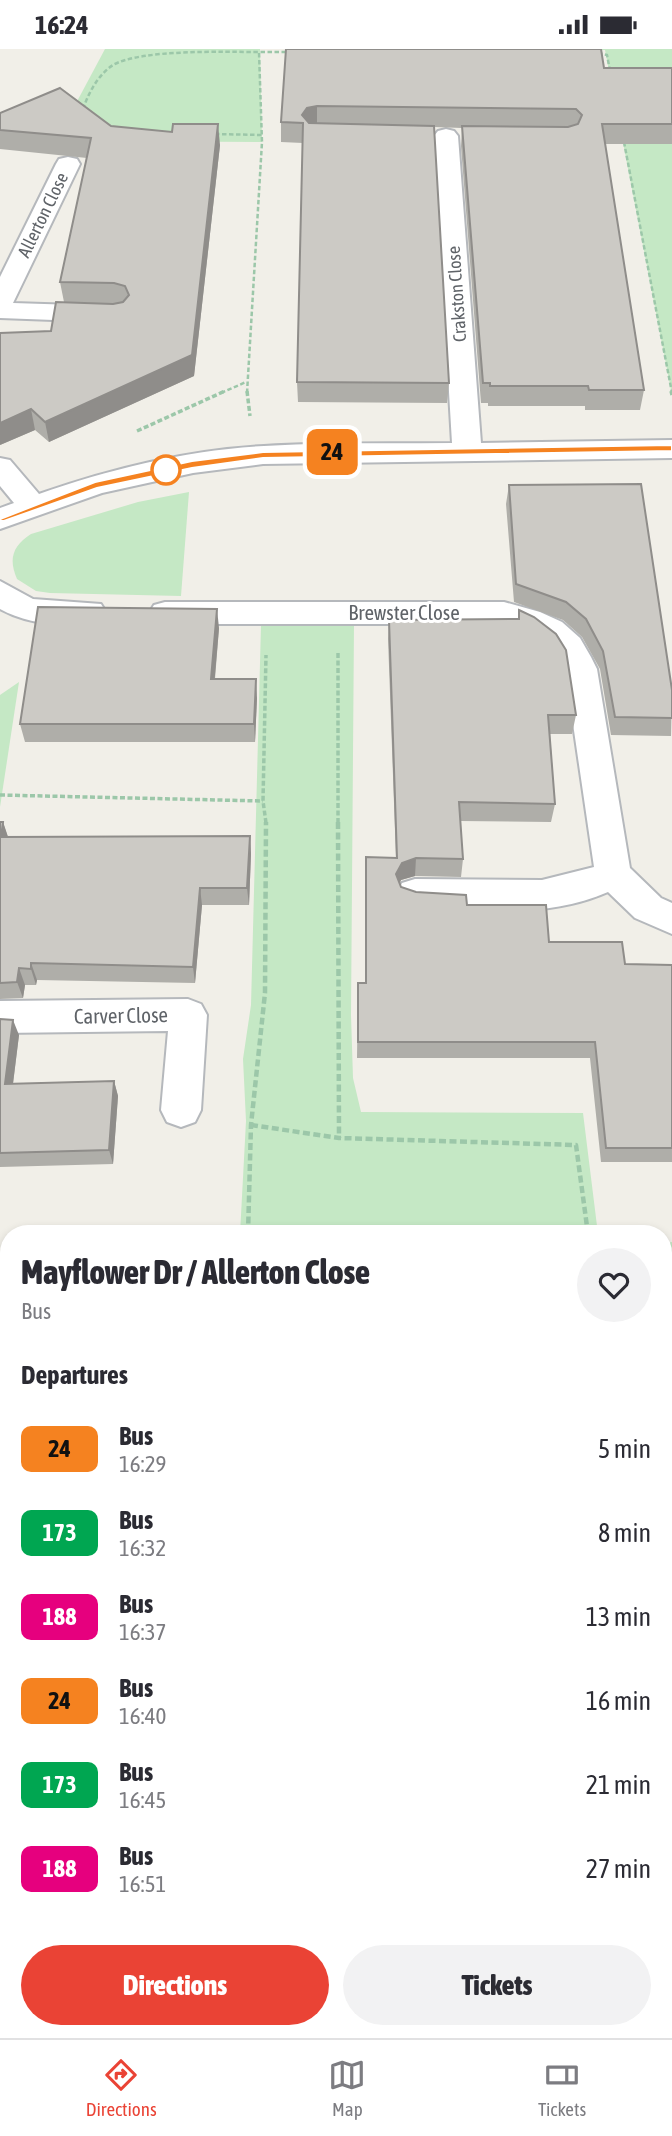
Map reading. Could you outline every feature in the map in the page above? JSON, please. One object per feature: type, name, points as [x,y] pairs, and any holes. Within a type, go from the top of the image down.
[{"type":"street","name":"Crakston Close","points":[[467,452],[433,136],[473,137]]},
{"type":"street","name":"Allerton Close","points":[[0,303],[68,164]]},
{"type":"street","points":[[0,310],[116,314]]},
{"type":"street","points":[[0,519],[32,505],[136,476],[263,455],[672,449]]},
{"type":"street","points":[[0,467],[32,505]]},
{"type":"street","name":"Brewster Close","points":[[0,592],[20,606],[36,611],[504,613],[526,617],[563,638],[575,652],[581,669],[612,874]]},
{"type":"street","points":[[415,893],[553,894],[591,886],[612,874],[648,908],[672,919]]},
{"type":"street","name":"Carver Close","points":[[0,1017],[188,1015],[181,1110]]},
{"type":"path","points":[[82,111],[99,78],[116,63],[191,52],[260,52]]},
{"type":"path","points":[[206,134],[262,135]]},
{"type":"path","points":[[248,1225],[251,1125],[265,993],[266,819],[263,801],[266,613]]},
{"type":"path","points":[[339,613],[339,1138]]},
{"type":"path","points":[[0,796],[263,801]]},
{"type":"path","points":[[251,1125],[339,1138],[576,1145],[586,1225]]},
{"type":"green space","points":[[105,49],[260,49],[262,142],[100,141],[58,137]]},
{"type":"green space","points":[[467,49],[672,49],[672,395],[605,50]]},
{"type":"green space","points":[[189,492],[181,596],[50,593],[36,591],[17,579],[13,565],[14,553],[20,543],[31,534],[138,502]]},
{"type":"green space","points":[[354,624],[351,1015],[353,1078],[361,1112],[583,1113],[597,1225],[240,1225],[246,1121],[243,1059],[251,1005],[261,625]]},
{"type":"green space","points":[[19,682],[0,807],[0,695]]},
{"type":"building","points":[[286,49],[601,49],[604,68],[672,68],[672,124],[602,124],[644,390],[589,390],[588,386],[490,386],[490,383],[483,383],[462,126],[568,127],[578,124],[582,115],[576,109],[307,108],[302,115],[309,123],[434,126],[449,383],[297,382],[303,123],[281,122]]},
{"type":"building","points":[[60,88],[111,126],[172,132],[173,124],[218,124],[192,355],[45,422],[31,409],[0,423],[0,333],[51,331],[56,302],[113,304],[123,302],[129,295],[125,286],[114,283],[60,282],[91,138],[0,130],[0,113]]},
{"type":"building","points":[[641,484],[672,690],[672,718],[615,717],[603,651],[586,619],[566,602],[516,584],[509,485]]},
{"type":"building","points":[[38,607],[217,609],[211,679],[256,679],[254,724],[20,724]]},
{"type":"building","points":[[519,610],[534,617],[556,634],[566,650],[576,715],[548,715],[555,804],[459,802],[463,859],[416,858],[402,863],[396,874],[401,887],[416,892],[466,895],[467,905],[546,905],[549,942],[622,942],[625,964],[672,965],[672,1148],[606,1148],[595,1042],[358,1042],[358,983],[366,983],[366,857],[397,858],[389,620],[519,619]]},
{"type":"building","points":[[0,822],[3,822],[1,837],[250,836],[247,888],[200,888],[193,967],[31,963],[31,969],[19,968],[17,982],[0,983]]},
{"type":"building","points":[[0,1019],[13,1020],[5,1084],[114,1081],[109,1150],[0,1153]]},
{"type":"bus line","name":"24","points":[[0,519],[32,505],[95,485],[192,464],[263,455],[305,452],[672,449]]}]
